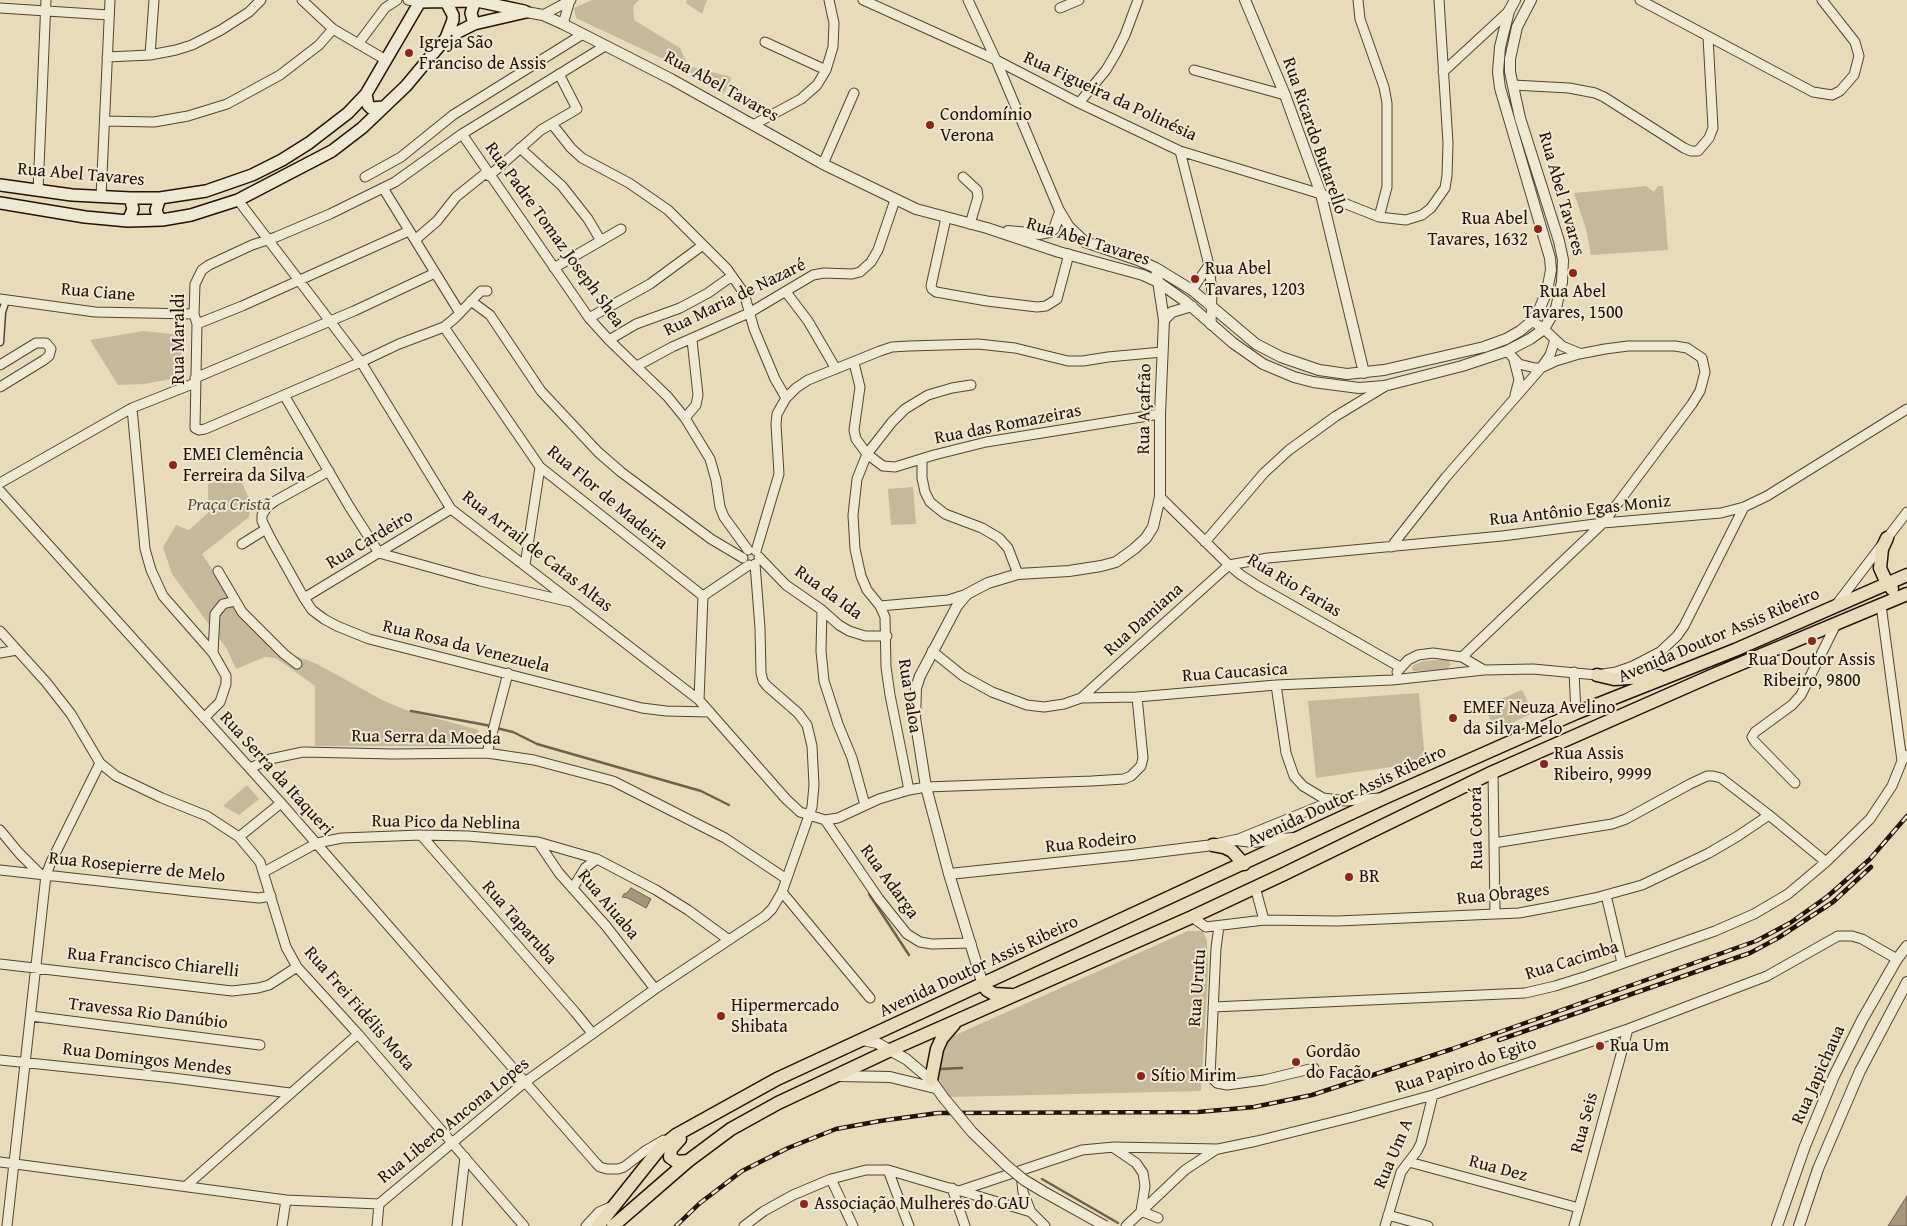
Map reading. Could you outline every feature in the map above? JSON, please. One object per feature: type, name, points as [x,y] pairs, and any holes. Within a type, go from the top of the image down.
[{"type":"main road","points":[[445,0],[450,8],[453,20],[446,38]]},
{"type":"main road","name":"Rua Abel Tavares","points":[[0,185],[101,198],[160,198],[206,191],[252,175],[282,160],[310,143],[348,113],[366,94],[386,60],[416,1],[477,0],[526,12]]},
{"type":"main road","points":[[474,24],[471,13],[477,0]]},
{"type":"main road","name":"Rua Abel Tavares","points":[[0,203],[85,217],[128,221],[162,220],[191,215],[238,200],[332,151],[362,128],[406,86],[446,38],[474,24],[526,12]]},
{"type":"main road","points":[[366,94],[368,105],[371,108],[384,107]]},
{"type":"main road","points":[[348,113],[362,128]]},
{"type":"main road","points":[[128,221],[133,209],[130,198]]},
{"type":"main road","points":[[160,198],[156,210],[162,220]]},
{"type":"main road","points":[[1887,538],[1882,549],[1880,568],[1888,583],[1903,596]]},
{"type":"main road","name":"Avenida Doutor Assis Ribeiro","points":[[703,1119],[777,1079],[1386,797],[1576,713],[1735,650],[1907,576]]},
{"type":"main road","name":"Avenida Doutor Assis Ribeiro","points":[[613,1226],[688,1161],[739,1125],[778,1103],[891,1050],[1192,917],[1493,772],[1711,676],[1903,596]]},
{"type":"main road","points":[[1597,675],[1614,679],[1672,676]]},
{"type":"main road","points":[[1213,845],[1232,851],[1238,855],[1244,864]]},
{"type":"main road","points":[[983,984],[987,990],[994,994],[1014,995]]},
{"type":"main road","points":[[933,1084],[937,1049],[942,1038],[957,1021]]},
{"type":"main road","points":[[598,1226],[653,1156],[676,1135],[703,1119]]},
{"type":"main road","points":[[688,1161],[672,1160],[669,1154],[671,1149],[703,1119]]},
{"type":"street","points":[[38,191],[46,0]]},
{"type":"street","points":[[101,198],[110,0]]},
{"type":"street","points":[[150,55],[151,17],[154,0]]},
{"type":"street","points":[[107,57],[150,55],[176,50],[206,38],[249,12],[261,0]]},
{"type":"street","points":[[302,0],[333,29],[386,60]]},
{"type":"street","points":[[358,44],[386,8],[397,0]]},
{"type":"street","points":[[543,15],[570,0]]},
{"type":"street","points":[[563,24],[570,0]]},
{"type":"street","points":[[754,125],[801,99],[817,85],[826,70],[834,39],[834,23],[829,0]]},
{"type":"street","name":"Rua Figueira da Polinésia","points":[[863,0],[996,60],[1079,103],[1180,151],[1321,194],[1379,217],[1406,220],[1422,215],[1431,208],[1445,188],[1448,176],[1448,143],[1439,0]]},
{"type":"street","points":[[968,0],[996,60],[1060,212],[1054,229],[1050,232],[1020,232],[987,228]]},
{"type":"street","points":[[1060,8],[1078,0]]},
{"type":"street","points":[[1079,103],[1106,70],[1116,53],[1138,0]]},
{"type":"street","name":"Rua Ricardo Butarello","points":[[1245,0],[1285,95],[1321,194],[1364,373]]},
{"type":"street","points":[[1358,0],[1360,19],[1384,87],[1387,102],[1387,187],[1379,217]]},
{"type":"street","name":"Rua Abel Tavares","points":[[1060,212],[1069,227],[1085,242],[1156,268],[1192,290],[1252,340],[1281,358],[1332,373],[1364,373],[1400,368],[1484,348],[1513,335],[1532,321],[1544,300],[1550,281],[1551,270],[1550,258],[1500,88],[1498,60],[1500,47],[1509,11],[1515,0]]},
{"type":"street","name":"Rua Abel Tavares","points":[[526,12],[543,15],[583,34],[671,79],[823,164],[916,210],[987,228],[1069,254],[1128,270],[1158,282],[1192,306],[1211,325],[1254,359],[1294,377],[1345,388],[1384,386],[1462,366],[1511,356],[1544,329],[1556,308],[1562,282],[1563,260],[1559,241],[1520,118],[1510,58],[1520,20],[1530,0]]},
{"type":"street","points":[[1640,0],[1814,92],[1832,95],[1840,91],[1854,75],[1859,56],[1855,42],[1822,0]]},
{"type":"street","points":[[0,8],[109,14]]},
{"type":"street","points":[[1443,72],[1509,11]]},
{"type":"street","points":[[105,121],[154,122],[188,116],[227,104],[280,75],[319,46],[333,29]]},
{"type":"street","points":[[365,177],[402,157],[453,115],[583,34]]},
{"type":"street","points":[[1513,85],[1569,88],[1595,93],[1684,148],[1698,151],[1709,138],[1712,128],[1708,37]]},
{"type":"street","points":[[765,42],[826,70]]},
{"type":"street","name":"Rua Maraldi","points":[[444,327],[405,341],[361,362],[205,429],[195,428],[197,324],[194,314],[195,284],[202,270],[227,257],[330,214],[383,188],[405,175],[462,134],[605,46]]},
{"type":"street","points":[[1194,70],[1285,95]]},
{"type":"street","points":[[415,240],[437,221],[456,197],[552,124],[577,110],[559,74]]},
{"type":"street","points":[[823,164],[854,93]]},
{"type":"street","points":[[552,124],[570,148],[582,158],[629,183],[676,217],[732,276],[744,293],[749,313],[775,379],[786,398]]},
{"type":"street","name":"Rua Padre Tomaz Joseph Shea","points":[[462,134],[589,318],[668,397],[685,418],[710,460],[724,518],[752,558]]},
{"type":"street","points":[[520,148],[562,186],[588,219],[601,241]]},
{"type":"street","points":[[1180,151],[1210,265],[1211,325]]},
{"type":"street","points":[[964,176],[977,190],[978,197],[970,224]]},
{"type":"street","points":[[383,188],[460,313]]},
{"type":"street","name":"Rua Arrail de Catas Altas","points":[[238,200],[361,362],[451,510],[699,700],[794,807],[809,816]]},
{"type":"street","name":"Rua Maria de Nazaré","points":[[637,366],[672,347],[692,340],[749,313],[805,279],[818,274],[852,274],[865,268],[878,250],[895,200]]},
{"type":"street","points":[[946,218],[931,286],[936,292],[987,301],[1038,307],[1046,306],[1057,299],[1069,254]]},
{"type":"street","points":[[554,268],[621,229]]},
{"type":"street","points":[[197,324],[242,306],[409,231]]},
{"type":"street","points":[[589,318],[644,287],[703,245]]},
{"type":"street","points":[[1192,290],[1210,265]]},
{"type":"street","name":"Rua Açafrão","points":[[967,594],[988,583],[1018,574],[1077,570],[1116,562],[1146,538],[1153,527],[1160,497],[1160,414],[1164,320],[1156,268]]},
{"type":"street","points":[[0,484],[132,408],[354,311],[435,273]]},
{"type":"street","name":"Rua Maria de Nazaré","points":[[609,340],[636,324],[680,308],[708,294],[732,276]]},
{"type":"street","points":[[444,327],[481,291],[488,291]]},
{"type":"street","points":[[786,292],[812,329],[836,369]]},
{"type":"street","points":[[0,342],[3,299]]},
{"type":"street","name":"Rua Ciane","points":[[3,299],[96,312],[194,314]]},
{"type":"street","points":[[471,301],[490,315],[541,391],[598,452],[620,472],[711,539],[752,558]]},
{"type":"street","points":[[1164,320],[1172,312],[1192,306]]},
{"type":"street","points":[[1532,321],[1544,329],[1562,346],[1579,354]]},
{"type":"street","name":"Rua Flor de Madeira","points":[[444,327],[540,467],[703,596]]},
{"type":"street","points":[[685,418],[696,404],[698,395],[692,340]]},
{"type":"street","points":[[1391,547],[1446,477],[1541,368],[1550,356],[1555,340]]},
{"type":"street","points":[[0,365],[36,343],[46,342],[51,349],[49,356],[44,360],[0,387]]},
{"type":"street","points":[[699,700],[703,596],[752,558],[778,474],[777,414],[786,398],[796,388],[808,380],[892,347],[978,344],[1015,348],[1068,360],[1083,361],[1162,352]]},
{"type":"street","points":[[1462,657],[1603,523],[1692,404],[1704,381],[1705,365],[1702,358],[1687,348],[1655,345],[1628,346],[1579,354],[1541,368],[1524,366],[1511,356]]},
{"type":"street","points":[[1511,356],[1519,380],[1513,400]]},
{"type":"street","points":[[854,363],[860,387],[854,430],[858,444],[867,454]]},
{"type":"street","name":"Rua Daloa","points":[[909,790],[888,683],[885,617],[860,576],[855,549],[854,496],[857,480],[867,454],[892,422],[916,402],[942,391],[971,385]]},
{"type":"street","points":[[1205,542],[1264,473],[1289,450],[1336,416],[1384,386]]},
{"type":"street","points":[[284,395],[379,553],[480,581],[574,603]]},
{"type":"street","points":[[132,408],[145,549],[151,570],[163,596],[213,653],[224,669],[226,684],[220,702],[204,718]]},
{"type":"street","name":"Rua Antônio Egas Moniz","points":[[1229,565],[1268,558],[1502,536],[1603,523],[1721,513],[1744,507],[1767,496],[1907,408]]},
{"type":"street","name":"Rua das Romazeiras","points":[[867,454],[877,464],[889,468],[986,442],[1160,414]]},
{"type":"street","points":[[922,459],[922,478],[925,492],[930,502],[945,514],[982,528],[999,538],[1008,548],[1018,574]]},
{"type":"street","points":[[525,565],[540,467]]},
{"type":"street","points":[[242,544],[266,529],[262,521],[262,515],[267,507],[329,471]]},
{"type":"street","name":"Rua Serra da Itaqueri","points":[[0,491],[250,768],[600,1167],[612,1170],[624,1167],[657,1143],[676,1135]]},
{"type":"street","name":"Rua Rio Farias","points":[[1160,497],[1229,565],[1258,586],[1400,667]]},
{"type":"street","name":"Rua Caucasica","points":[[1081,698],[1137,697],[1276,685],[1392,680],[1484,670],[1533,669],[1597,675],[1616,672],[1633,666],[1671,643],[1684,626],[1744,507]]},
{"type":"street","name":"Rua Cardeiro","points":[[304,598],[451,510]]},
{"type":"street","points":[[1834,607],[1907,512]]},
{"type":"street","name":"Rua Rosa da Venezuela","points":[[266,529],[312,610],[324,619],[353,633],[507,677],[642,708],[673,712],[710,712]]},
{"type":"street","name":"Rua da Ida","points":[[752,558],[792,590],[849,631],[865,636],[887,636]]},
{"type":"street","name":"Rua Libero Ancona Lopes","points":[[0,1162],[286,1200],[379,1204],[452,1141],[525,1082],[655,989],[765,916],[782,892],[785,878],[812,807],[814,785],[808,725],[798,713],[763,681],[760,673],[760,628],[752,558]]},
{"type":"street","name":"Rua Damiana","points":[[1081,698],[1229,565]]},
{"type":"street","points":[[218,571],[235,601],[257,628],[284,654],[298,664]]},
{"type":"street","points":[[880,606],[948,600],[967,594]]},
{"type":"street","points":[[967,594],[957,606],[932,651],[920,676],[914,702],[926,788],[949,874],[983,984]]},
{"type":"street","points":[[213,653],[215,614],[223,604],[235,601]]},
{"type":"street","points":[[1882,605],[1886,645],[1905,758]]},
{"type":"street","points":[[822,610],[821,651],[824,681],[838,724],[852,758],[865,805]]},
{"type":"street","points":[[1795,783],[1755,742],[1753,735],[1792,705],[1801,695],[1836,624]]},
{"type":"street","name":"Rua Frei Fidélis Mota","points":[[0,631],[46,682],[71,714],[100,763],[116,776],[162,798],[207,816],[239,837],[260,862],[286,947],[297,967],[452,1141],[524,1226]]},
{"type":"street","points":[[0,652],[17,650]]},
{"type":"street","points":[[932,651],[963,676],[1013,701],[1044,707],[1064,704],[1081,698]]},
{"type":"street","points":[[1392,680],[1400,667],[1408,660],[1418,655],[1433,653],[1462,657],[1484,670]]},
{"type":"street","points":[[1574,672],[1576,713]]},
{"type":"street","points":[[488,749],[507,677]]},
{"type":"street","points":[[1276,685],[1289,767],[1303,786],[1332,801],[1386,797]]},
{"type":"street","points":[[809,816],[825,820],[849,814],[879,799],[909,790],[926,788],[1124,779],[1131,776],[1142,766],[1143,758],[1137,697]]},
{"type":"street","name":"Rua Serra da Moeda","points":[[250,768],[270,759],[303,752],[393,754],[488,749],[561,766],[613,781],[725,838],[785,878]]},
{"type":"street","name":"Rua Cacimba","points":[[1213,1007],[1515,994],[1555,986],[1715,931],[1754,914],[1788,894],[1826,862],[1870,818],[1892,786],[1905,758]]},
{"type":"street","points":[[7,1226],[31,1016],[43,875],[100,763]]},
{"type":"street","name":"Rua Cotorá","points":[[1493,772],[1495,914]]},
{"type":"street","points":[[1494,843],[1612,824],[1626,819],[1707,776],[1721,778],[1826,862]]},
{"type":"street","name":"Rua Rodeiro","points":[[949,874],[1213,845],[1236,840],[1332,801]]},
{"type":"street","points":[[239,837],[281,803]]},
{"type":"street","name":"Rua Obrages","points":[[1219,926],[1264,920],[1347,920],[1495,914],[1519,912],[1606,895],[1642,885],[1682,868],[1738,836],[1769,815]]},
{"type":"street","name":"Rua Adarga","points":[[825,820],[879,899],[907,934],[920,942],[932,944],[970,943]]},
{"type":"street","points":[[0,830],[19,853],[43,875]]},
{"type":"street","name":"Rua Pico da Neblina","points":[[264,872],[317,844],[342,838],[421,835],[468,836],[538,842],[597,859],[656,890],[688,910],[729,940]]},
{"type":"street","name":"Rua Taparuba","points":[[421,835],[592,1034]]},
{"type":"street","name":"Rua Rodeiro","points":[[1236,840],[1253,842],[1299,838]]},
{"type":"street","name":"Rua Aiuaba","points":[[538,842],[559,873],[606,926],[655,989]]},
{"type":"street","points":[[574,888],[581,873],[597,859]]},
{"type":"street","name":"Rua Rosepierre de Melo","points":[[0,870],[259,898],[271,896]]},
{"type":"street","points":[[1256,887],[1264,920]]},
{"type":"street","points":[[782,892],[870,998]]},
{"type":"street","points":[[1606,895],[1622,963]]},
{"type":"street","name":"Rua Urutu","points":[[1192,917],[1206,926],[1219,926],[1209,1070],[1213,1080],[1216,1083],[1227,1085],[1292,1074],[1314,1068]]},
{"type":"street","name":"Rua Papiro do Egito","points":[[956,1190],[1021,1171],[1062,1155],[1082,1150],[1114,1147],[1218,1148],[1266,1139],[1433,1095],[1628,1029],[1767,976],[1838,936],[1852,936],[1862,939],[1897,959]]},
{"type":"street","name":"Rua Japichaua","points":[[1777,1226],[1805,1146],[1834,1076],[1862,1020],[1897,959],[1907,946]]},
{"type":"street","name":"Rua Francisco Chiarelli","points":[[0,964],[232,991],[269,985],[297,967]]},
{"type":"street","points":[[1799,1226],[1818,1170],[1860,1071],[1907,982]]},
{"type":"street","name":"Travessa Rio Danúbio","points":[[31,1016],[260,1045]]},
{"type":"street","name":"Rua Seis","points":[[1574,1226],[1628,1029]]},
{"type":"street","points":[[186,1186],[358,1034]]},
{"type":"street","name":"Avenida Doutor Assis Ribeiro","points":[[863,1040],[891,1050],[911,1063],[933,1084]]},
{"type":"street","name":"Rua Domingos Mendes","points":[[0,1060],[173,1078],[290,1093]]},
{"type":"street","name":"Avenida Doutor Assis Ribeiro","points":[[837,1076],[890,1077],[933,1084]]},
{"type":"street","points":[[933,1084],[972,1132],[1024,1180],[1105,1226]]},
{"type":"street","name":"Rua Um A","points":[[1385,1226],[1401,1172],[1421,1142],[1433,1095]]},
{"type":"street","points":[[1114,1147],[1136,1163],[1143,1173],[1145,1186],[1141,1211]]},
{"type":"street","points":[[1126,1226],[1186,1170],[1218,1148]]},
{"type":"street","points":[[457,1226],[465,1157]]},
{"type":"street","name":"Rua Dez","points":[[1409,1162],[1579,1208]]},
{"type":"street","points":[[744,1226],[764,1211],[793,1195],[831,1179],[866,1170],[888,1170],[1031,1212]]},
{"type":"street","points":[[888,1170],[909,1226]]},
{"type":"street","points":[[1021,1171],[1023,1192],[1031,1212],[1045,1226]]},
{"type":"street","points":[[831,1179],[853,1226]]},
{"type":"street","points":[[956,1190],[965,1226]]},
{"type":"street","points":[[282,1226],[286,1200]]},
{"type":"street","points":[[377,1226],[379,1204]]},
{"type":"street","points":[[586,1226],[599,1212],[613,1205]]},
{"type":"street","points":[[1141,1211],[1158,1218]]},
{"type":"street","points":[[1388,1215],[1428,1226]]},
{"type":"green space","points":[[592,0],[639,0],[633,6],[634,20],[680,48],[688,66],[731,77],[730,83],[723,94],[659,57],[576,18],[574,8]]},
{"type":"green space","points":[[687,0],[707,0],[702,14],[686,3]]},
{"type":"green space","points":[[1646,186],[1654,192],[1658,186],[1663,186],[1668,250],[1591,255],[1586,229],[1574,193]]},
{"type":"green space","points":[[143,331],[181,335],[182,377],[144,384],[118,385],[90,340]]},
{"type":"green space","name":"Praça Cristã","points":[[236,469],[251,503],[249,517],[202,554],[214,572],[216,571],[247,623],[271,649],[275,648],[317,664],[384,701],[406,710],[479,730],[473,742],[466,746],[315,746],[315,686],[276,658],[265,657],[236,669],[227,649],[172,574],[163,547],[176,525],[189,530],[208,513],[208,484]]},
{"type":"green space","points":[[913,487],[916,524],[891,525],[888,489]]},
{"type":"green space","points":[[1448,660],[1451,665],[1446,670],[1413,671],[1412,667],[1414,665],[1424,661]]},
{"type":"green space","points":[[1522,690],[1533,713],[1499,729],[1490,719],[1485,706]]},
{"type":"green space","points":[[1419,693],[1425,762],[1316,778],[1308,701]]},
{"type":"green space","points":[[247,785],[259,799],[239,815],[223,806]]},
{"type":"green space","name":"Sítio Mirim","points":[[1188,931],[1203,931],[1207,941],[1208,973],[1201,1091],[949,1097],[938,1078],[933,1060],[951,1037]]},
{"type":"shaded area","points":[[631,888],[651,899],[646,908],[628,898],[622,897]]},
{"type":"shaded area","points":[[1907,1196],[1907,1226],[1888,1226]]},
{"type":"waterway","points":[[411,711],[491,726]]},
{"type":"waterway","points":[[496,728],[513,732],[537,744],[701,791],[729,805]]},
{"type":"waterway","points":[[869,894],[909,955]]},
{"type":"waterway","points":[[939,1069],[962,1068]]},
{"type":"waterway","points":[[1042,1179],[1118,1223]]},
{"type":"railway","points":[[676,1226],[700,1203],[742,1171],[788,1148],[836,1129],[938,1113],[1198,1112],[1254,1107],[1312,1095],[1452,1049],[1756,941],[1790,923],[1828,896],[1870,859],[1907,816]]},
{"type":"railway","points":[[1499,1040],[1750,953],[1778,938],[1833,902],[1871,867]]},
{"type":"place","name":"Igreja São Franciso de Assis","points":[[409,53]]},
{"type":"place","name":"Condomínio Verona","points":[[930,125]]},
{"type":"place","name":"Rua Abel Tavares, 1632","points":[[1538,229]]},
{"type":"place","name":"Rua Abel Tavares, 1500","points":[[1573,273]]},
{"type":"place","name":"Rua Abel Tavares, 1203","points":[[1195,279]]},
{"type":"place","name":"EMEI Clemência Ferreira da Silva","points":[[173,465]]},
{"type":"place","name":"Rua Doutor Assis Ribeiro, 9800","points":[[1812,641]]},
{"type":"place","name":"EMEF Neuza Avelino da Silva Melo","points":[[1453,718]]},
{"type":"place","name":"Rua Assis Ribeiro, 9999","points":[[1544,764]]},
{"type":"place","name":"BR","points":[[1349,877]]},
{"type":"place","name":"Hipermercado Shibata","points":[[721,1016]]},
{"type":"place","name":"Rua Um","points":[[1600,1046]]},
{"type":"place","name":"Gordão do Facão","points":[[1296,1062]]},
{"type":"place","name":"Sítio Mirim","points":[[1141,1076]]},
{"type":"place","name":"Associação Mulheres do GAU","points":[[804,1204]]}]
